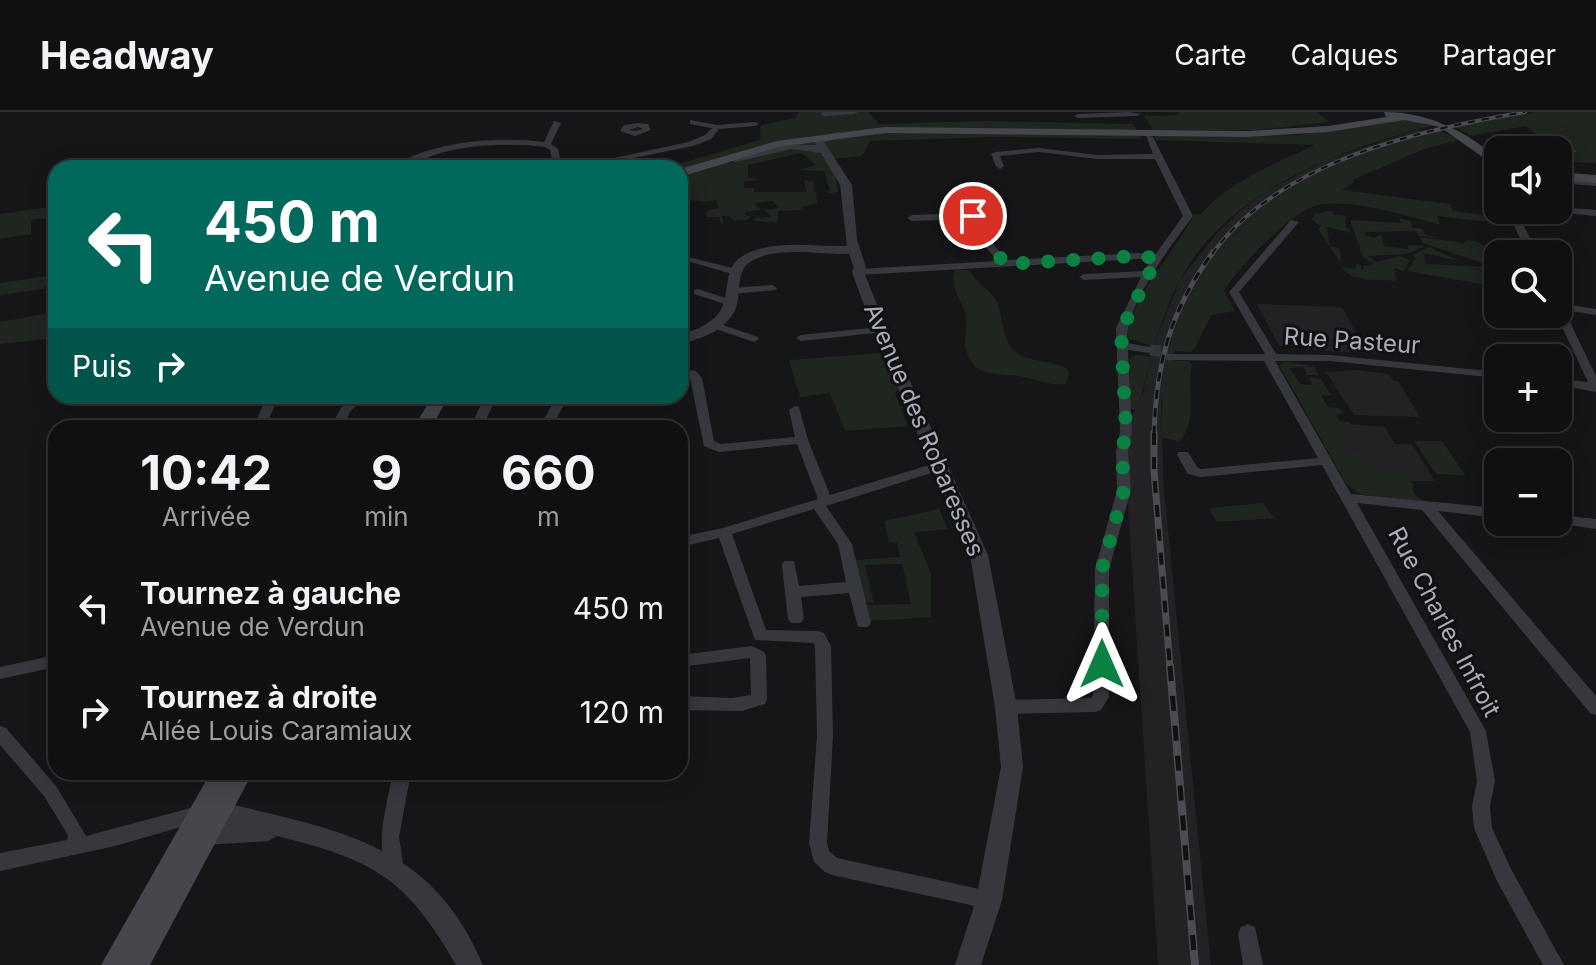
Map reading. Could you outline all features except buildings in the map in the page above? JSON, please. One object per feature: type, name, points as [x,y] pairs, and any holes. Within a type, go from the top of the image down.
[{"type":"main road","points":[[1261,134],[1335,125],[1385,112],[1409,116]]},
{"type":"main road","points":[[824,149],[843,139],[937,130],[1261,134],[1339,128],[1409,116]]},
{"type":"main road","points":[[1445,127],[1484,154]]},
{"type":"main road","points":[[688,172],[777,144],[878,130],[975,130]]},
{"type":"main road","points":[[688,172],[717,163],[937,130]]},
{"type":"main road","points":[[1572,179],[1596,181]]},
{"type":"main road","points":[[134,965],[220,780]]},
{"type":"main road","points":[[116,965],[201,824],[234,780]]},
{"type":"street","points":[[824,114],[854,112]]},
{"type":"street","points":[[1006,707],[1095,705],[1101,697],[1102,569],[1124,490],[1121,331],[1124,319],[1157,258],[1188,216],[1137,113],[1078,116]]},
{"type":"street","points":[[693,122],[717,127],[755,124]]},
{"type":"street","points":[[547,145],[557,123]]},
{"type":"street","points":[[590,160],[626,144],[697,141],[708,137],[717,127]]},
{"type":"street","points":[[824,149],[878,130]]},
{"type":"street","points":[[483,133],[487,143]]},
{"type":"street","points":[[414,160],[429,154],[487,143],[547,145],[554,149],[556,160]]},
{"type":"street","points":[[626,144],[630,160]]},
{"type":"street","points":[[416,147],[429,154]]},
{"type":"street","name":"Avenue des Robaresses","points":[[824,149],[846,185],[847,247],[983,566],[1006,707],[1012,767],[989,900],[968,965]]},
{"type":"street","points":[[1000,166],[995,154],[1013,150],[1097,157],[1159,156]]},
{"type":"street","points":[[968,205],[993,250],[1006,264]]},
{"type":"street","points":[[1572,211],[1596,213]]},
{"type":"street","points":[[912,218],[973,216]]},
{"type":"street","name":"Rue Charles Infroit","points":[[1294,222],[1234,292],[1478,731],[1486,781],[1481,806],[1483,828],[1511,888],[1554,965]]},
{"type":"street","points":[[688,336],[714,325],[732,297],[736,272],[743,261],[762,254],[847,247]]},
{"type":"street","points":[[858,272],[1138,256],[1157,258]]},
{"type":"street","points":[[688,259],[736,272]]},
{"type":"street","points":[[1084,277],[1149,274]]},
{"type":"street","points":[[698,292],[732,297],[772,288]]},
{"type":"street","points":[[1572,307],[1596,312]]},
{"type":"street","points":[[714,325],[754,339]]},
{"type":"street","points":[[1572,328],[1596,372]]},
{"type":"street","points":[[801,338],[880,330]]},
{"type":"street","points":[[1572,384],[1596,387],[1584,350]]},
{"type":"street","points":[[1122,351],[1150,352]]},
{"type":"street","name":"Rue Pasteur","points":[[1168,354],[1338,359],[1484,374]]},
{"type":"street","points":[[692,373],[696,378],[708,443],[719,448],[802,440]]},
{"type":"street","points":[[795,410],[822,503],[845,544],[863,623]]},
{"type":"street","points":[[1183,455],[1193,471],[1201,473],[1327,461]]},
{"type":"street","points":[[688,540],[939,466]]},
{"type":"street","points":[[1348,498],[1484,511]]},
{"type":"street","points":[[1425,505],[1596,708]]},
{"type":"street","points":[[1572,521],[1596,524]]},
{"type":"street","points":[[724,532],[760,636],[808,635],[819,637],[823,646],[825,736],[818,843],[821,856],[832,866],[989,900]]},
{"type":"street","points":[[789,565],[796,619]]},
{"type":"street","points":[[792,592],[854,587]]},
{"type":"street","points":[[688,660],[752,652],[758,656],[759,699],[753,703],[729,705],[702,700],[688,702]]},
{"type":"street","points":[[0,673],[48,663]]},
{"type":"street","points":[[0,733],[50,791],[77,834],[75,847]]},
{"type":"street","points":[[385,863],[401,780]]},
{"type":"street","points":[[0,862],[145,830],[201,824],[287,829],[385,863],[413,882],[463,950],[470,965]]},
{"type":"street","points":[[1248,934],[1253,965]]},
{"type":"shaded area","points":[[799,112],[868,112],[879,124],[987,121],[1133,124],[1142,139],[994,137],[870,141],[862,156],[832,159],[838,191],[833,194],[826,192],[830,191],[824,171],[798,170],[816,165],[801,153],[748,165],[748,177],[763,180],[744,181],[744,188],[754,188],[754,192],[807,192],[804,180],[813,182],[818,203],[801,210],[778,211],[777,223],[754,221],[754,218],[771,217],[765,210],[779,208],[773,201],[754,203],[760,210],[745,212],[745,215],[751,216],[747,220],[734,221],[729,216],[722,216],[723,224],[720,217],[706,217],[706,211],[719,208],[716,200],[688,200],[688,161],[760,140],[761,125],[795,118]]},
{"type":"shaded area","points":[[1179,112],[1316,112],[1330,122],[1256,130],[1153,130],[1144,116],[1178,115]]},
{"type":"shaded area","points":[[1537,112],[1596,112],[1596,163],[1572,162],[1572,136],[1538,136],[1526,126],[1472,136],[1452,126]]},
{"type":"shaded area","points":[[1403,119],[1432,126],[1325,161],[1258,197],[1228,220],[1202,247],[1177,286],[1153,346],[1127,338],[1130,321],[1145,289],[1194,214],[1201,214],[1226,192],[1254,174],[1315,145],[1156,140],[1154,136],[1297,135]]},
{"type":"shaded area","points":[[1416,130],[1428,132],[1335,166],[1295,187],[1260,212],[1236,233],[1206,270],[1176,325],[1161,403],[1164,489],[1211,965],[1158,965],[1124,444],[1129,423],[1143,394],[1153,346],[1181,278],[1219,231],[1267,191],[1324,161]]},
{"type":"shaded area","points":[[1440,130],[1459,140],[1424,149],[1352,180],[1354,182],[1342,190],[1450,204],[1453,211],[1484,215],[1484,221],[1437,216],[1440,225],[1379,209],[1331,203],[1307,209],[1294,217],[1253,254],[1224,291],[1235,311],[1211,315],[1191,352],[1175,351],[1174,361],[1189,361],[1192,365],[1191,413],[1180,441],[1162,438],[1164,380],[1172,338],[1196,286],[1220,251],[1283,194],[1320,172],[1399,140]]},
{"type":"shaded area","points":[[48,207],[48,218],[31,220],[31,234],[0,239],[0,214]]},
{"type":"shaded area","points":[[1333,210],[1334,215],[1346,216],[1345,226],[1352,233],[1327,227],[1330,246],[1339,248],[1342,265],[1318,229],[1322,225],[1312,219],[1315,214]]},
{"type":"shaded area","points":[[1399,218],[1411,221],[1413,228],[1423,229],[1425,235],[1438,238],[1419,236],[1415,231],[1365,232],[1365,235],[1374,238],[1381,235],[1384,246],[1408,249],[1408,245],[1425,246],[1408,254],[1368,256],[1376,262],[1400,256],[1410,260],[1404,271],[1393,268],[1397,271],[1397,281],[1366,279],[1346,272],[1342,267],[1356,269],[1356,264],[1361,265],[1362,270],[1365,265],[1374,264],[1363,257],[1350,220],[1401,223]]},
{"type":"shaded area","points":[[1419,237],[1479,242],[1484,245],[1484,263],[1423,243]]},
{"type":"shaded area","points":[[1429,247],[1459,261],[1423,253],[1426,264],[1484,267],[1484,285],[1407,271],[1416,258],[1412,255]]},
{"type":"shaded area","points":[[955,270],[969,270],[994,297],[1011,348],[1029,359],[1066,368],[1069,373],[1066,384],[989,373],[975,366],[966,349],[966,316],[954,286]]},
{"type":"shaded area","points":[[48,276],[48,283],[43,289],[0,295],[0,283]]},
{"type":"shaded area","points":[[1257,304],[1342,307],[1358,336],[1364,336],[1376,354],[1313,350],[1311,347],[1317,347],[1315,344],[1279,346]]},
{"type":"shaded area","points":[[48,313],[48,339],[0,344],[0,322]]},
{"type":"shaded area","points":[[880,353],[886,357],[908,426],[845,431],[830,393],[800,397],[789,360]]},
{"type":"shaded area","points":[[1136,355],[1151,357],[1137,412],[1130,407],[1130,358]]},
{"type":"shaded area","points":[[1284,362],[1314,366],[1318,375],[1307,375],[1303,367],[1290,368],[1300,384],[1313,385],[1309,377],[1321,379],[1331,395],[1321,395],[1328,407],[1339,408],[1344,413],[1336,415],[1340,422],[1350,422],[1352,426],[1334,425],[1347,452],[1375,454],[1377,457],[1358,457],[1361,462],[1376,463],[1379,469],[1406,470],[1414,494],[1423,501],[1360,494],[1346,483],[1279,365]]},
{"type":"shaded area","points":[[1354,370],[1389,374],[1394,381],[1398,381],[1420,417],[1354,415],[1326,372]]},
{"type":"shaded area","points":[[1311,421],[1385,427],[1395,444],[1412,444],[1435,481],[1410,481],[1415,496],[1423,501],[1360,494],[1346,483]]},
{"type":"shaded area","points":[[1414,441],[1442,441],[1465,475],[1436,474]]},
{"type":"shaded area","points":[[1263,503],[1274,518],[1217,522],[1209,508]]},
{"type":"shaded area","points":[[939,509],[948,529],[914,532],[931,574],[931,617],[870,621],[863,605],[911,604],[902,564],[865,565],[874,603],[863,602],[856,560],[900,557],[897,543],[889,542],[884,521]]},
{"type":"tunnel","points":[[1150,350],[1168,352]]},
{"type":"railway","points":[[1212,254],[1241,222],[1275,195],[1313,173],[1397,140],[1525,112]]},
{"type":"railway","points":[[1154,435],[1158,384],[1168,339],[1186,295],[1213,252]]},
{"type":"railway","points":[[1154,435],[1154,471],[1170,668]]},
{"type":"railway","points":[[1170,666],[1195,965]]},
{"type":"route","points":[[973,216],[993,250],[1006,264],[1138,256],[1157,258],[1124,319],[1121,331],[1122,406],[1126,431],[1122,445],[1124,490],[1102,569],[1102,664]]}]
